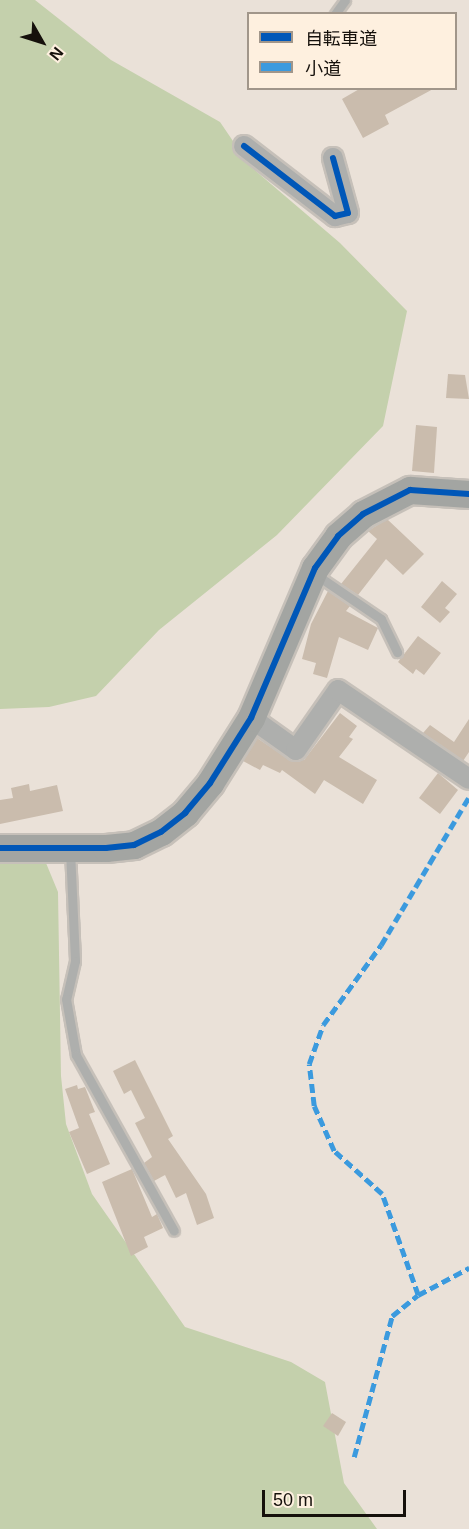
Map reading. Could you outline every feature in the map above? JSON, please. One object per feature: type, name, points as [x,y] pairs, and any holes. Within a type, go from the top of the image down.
[{"type":"street","points":[[244,146],[335,216],[348,213],[333,158]]},
{"type":"street","points":[[0,848],[134,845],[161,832],[185,813],[210,783],[251,718],[313,573],[338,536],[363,514],[410,490],[469,494]]},
{"type":"street","points":[[251,718],[296,750],[338,690],[469,779]]},
{"type":"lane","points":[[313,573],[381,619],[397,652]]},
{"type":"lane","points":[[70,847],[75,960],[66,999],[76,1055],[174,1231]]},
{"type":"green space","points":[[0,0],[35,0],[111,60],[220,122],[250,166],[340,243],[407,311],[383,426],[277,535],[159,630],[96,696],[49,707],[0,709]]},
{"type":"green space","points":[[0,840],[13,840],[46,863],[58,892],[61,1076],[66,1124],[92,1194],[185,1327],[291,1362],[325,1382],[344,1483],[377,1529],[0,1529]]},
{"type":"building","points":[[358,90],[431,90],[385,115],[389,124],[363,138],[342,99]]},
{"type":"building","points":[[448,374],[465,375],[469,399],[446,398]]},
{"type":"building","points":[[416,425],[437,427],[434,473],[412,471]]},
{"type":"building","points":[[387,519],[424,554],[403,575],[386,559],[358,595],[341,584],[377,539],[368,531]]},
{"type":"building","points":[[442,581],[457,594],[445,608],[450,612],[440,623],[421,607]]},
{"type":"building","points":[[328,591],[350,606],[346,611],[378,628],[368,650],[339,637],[327,678],[313,674],[316,663],[302,659],[311,624]]},
{"type":"building","points":[[418,636],[441,653],[424,675],[416,669],[413,674],[398,662]]},
{"type":"building","points":[[340,713],[357,726],[349,737],[353,739],[339,757],[377,780],[363,804],[324,780],[315,794],[282,770],[280,773],[263,765],[260,770],[243,761],[257,738],[290,760],[304,760]]},
{"type":"building","points":[[469,719],[469,752],[463,761],[423,733],[430,725],[454,742]]},
{"type":"building","points":[[438,773],[458,790],[440,814],[419,798]]},
{"type":"building","points":[[29,784],[30,791],[57,785],[63,811],[0,824],[0,800],[13,798],[11,788]]},
{"type":"building","points":[[135,1060],[173,1136],[168,1139],[206,1194],[214,1218],[197,1225],[186,1193],[176,1198],[165,1175],[154,1181],[144,1163],[152,1157],[135,1123],[145,1118],[131,1090],[124,1094],[113,1071]]},
{"type":"building","points":[[77,1085],[78,1089],[85,1087],[95,1112],[89,1114],[110,1164],[87,1174],[69,1132],[79,1128],[65,1089]]},
{"type":"building","points":[[132,1169],[152,1217],[157,1214],[163,1228],[144,1237],[148,1247],[131,1256],[102,1182]]},
{"type":"building","points":[[332,1413],[346,1422],[338,1436],[323,1426]]},
{"type":"marked path","points":[[418,1295],[382,1194],[334,1151],[314,1106],[309,1064],[323,1025],[381,945],[469,797]]},
{"type":"marked path","points":[[354,1457],[392,1316],[418,1295],[469,1268]]},
{"type":"cycle path","points":[[244,146],[335,216],[348,213],[333,158]]},
{"type":"cycle path","points":[[0,848],[106,848],[134,845],[161,832],[185,813],[210,783],[251,718],[315,568],[338,536],[363,514],[410,490],[469,494]]}]
